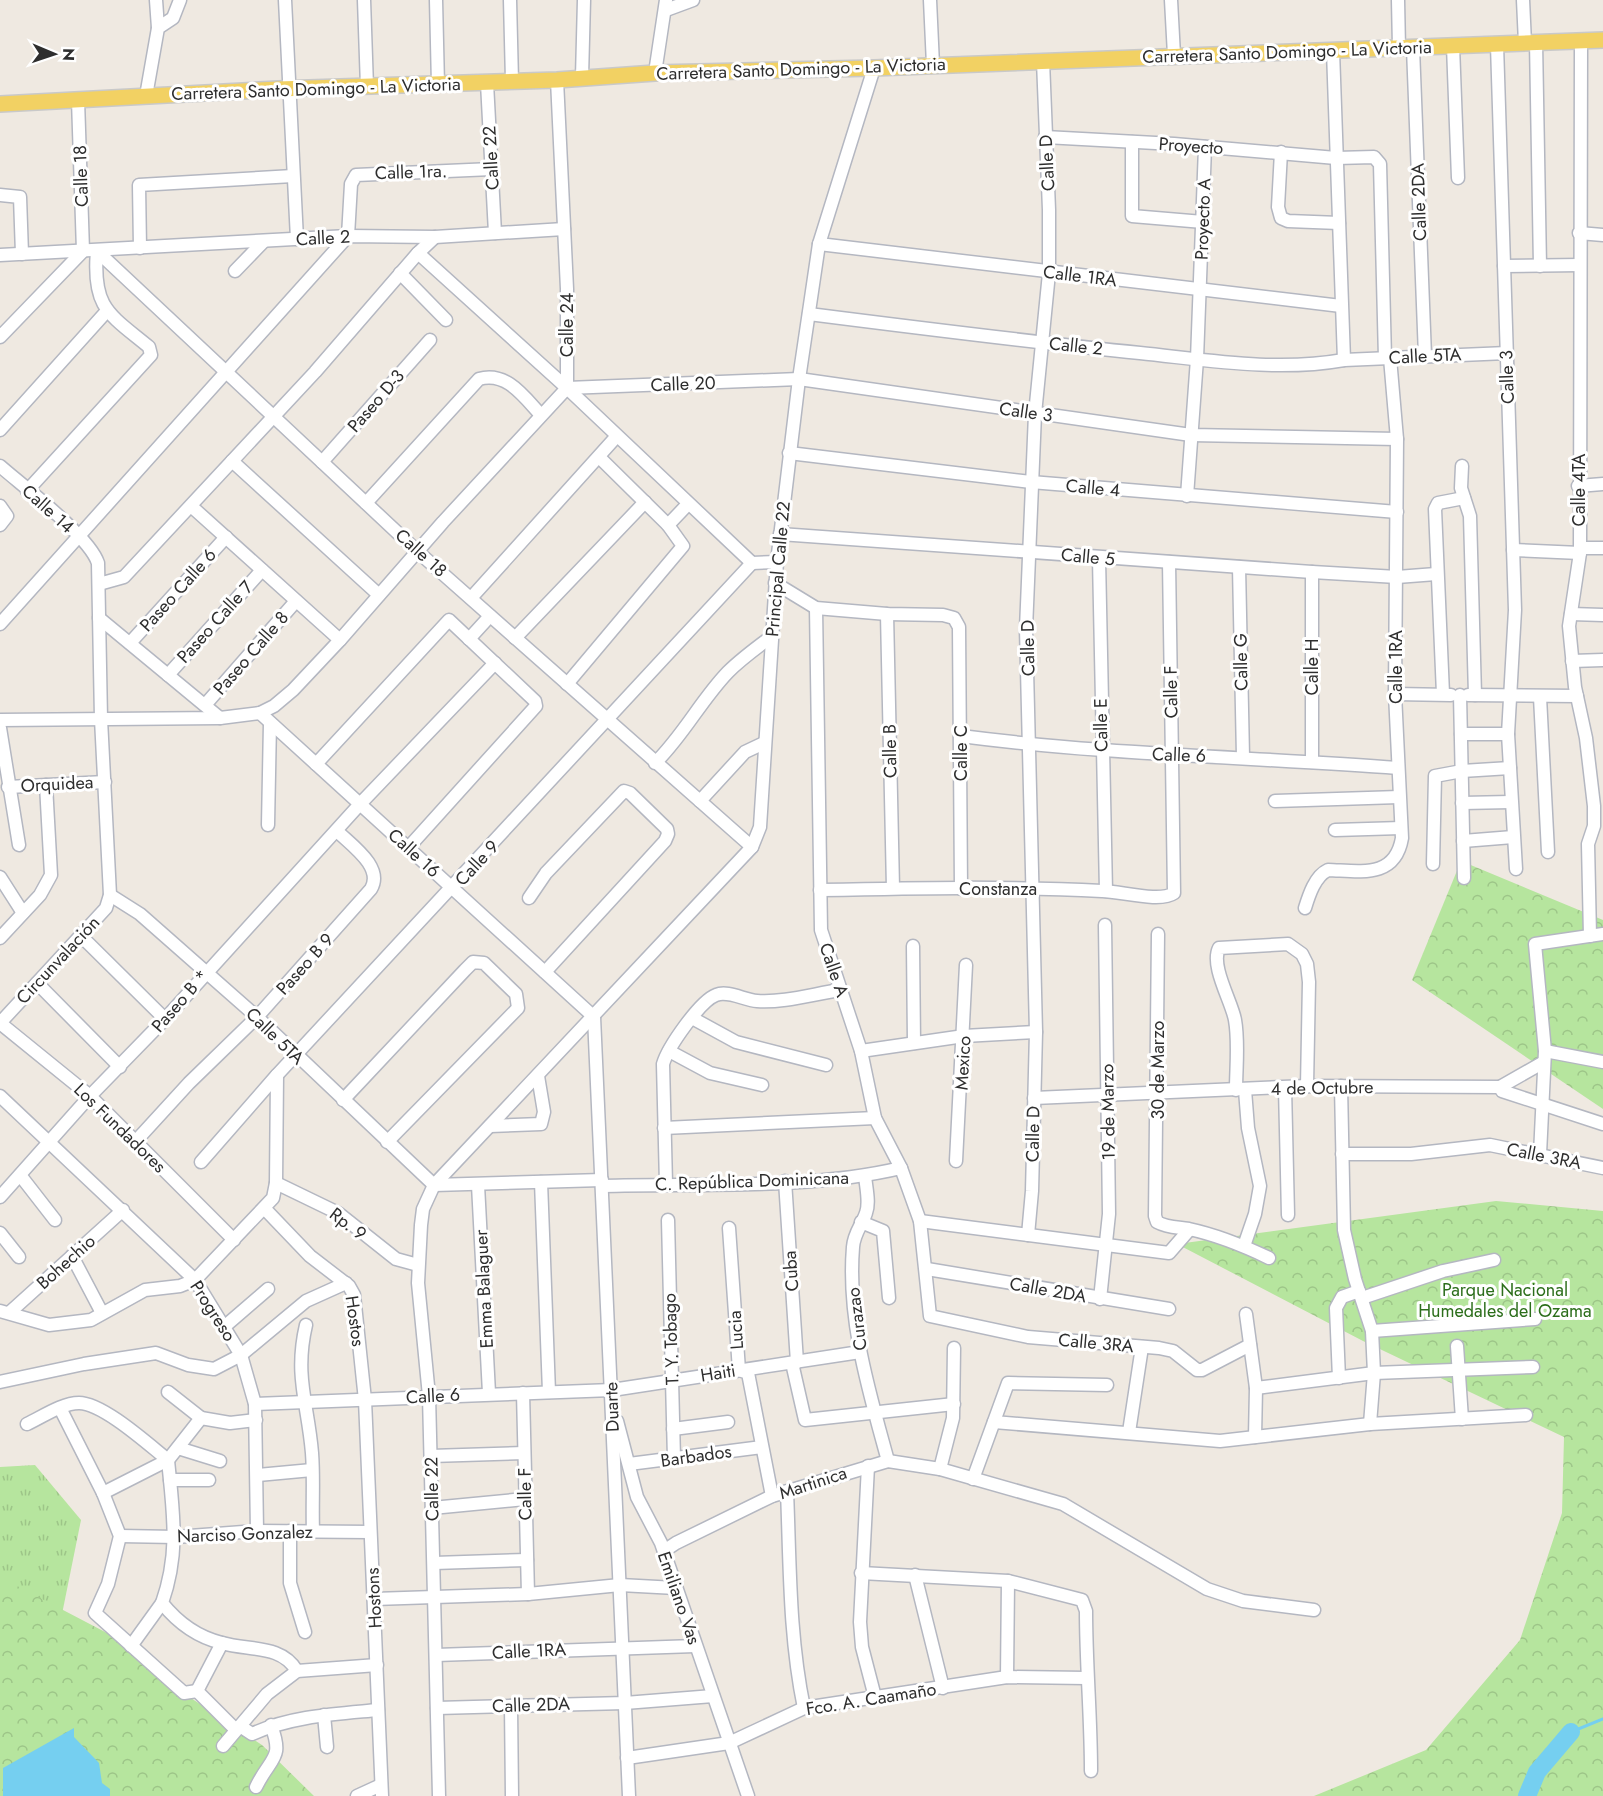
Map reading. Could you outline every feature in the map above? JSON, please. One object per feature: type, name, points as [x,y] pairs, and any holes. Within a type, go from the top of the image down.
[{"type":"main road","name":"Carretera Santo Domingo - La Victoria","points":[[0,104],[290,89],[557,80],[655,73],[874,68],[1603,40]]},
{"type":"street","points":[[146,96],[158,28],[156,0]]},
{"type":"street","points":[[158,28],[173,18],[180,0]]},
{"type":"street","points":[[285,0],[297,239]]},
{"type":"street","points":[[364,0],[367,87]]},
{"type":"street","points":[[436,0],[438,85]]},
{"type":"street","points":[[510,0],[512,81]]},
{"type":"street","points":[[582,77],[584,0]]},
{"type":"street","points":[[655,73],[666,5],[693,0]]},
{"type":"street","points":[[930,0],[933,65]]},
{"type":"street","points":[[1171,0],[1174,55]]},
{"type":"street","name":"Calle 2DA","points":[[1398,0],[1406,48],[1425,356]]},
{"type":"street","points":[[1523,0],[1530,43],[1540,266]]},
{"type":"street","name":"Calle 4TA","points":[[1581,41],[1578,486],[1580,551],[1569,626],[1572,661],[1586,738],[1594,806],[1594,826],[1588,844],[1597,935]]},
{"type":"street","name":"Calle 3","points":[[1497,45],[1513,550],[1514,629],[1508,734],[1516,869]]},
{"type":"street","points":[[1453,46],[1458,178]]},
{"type":"street","points":[[1333,51],[1344,360]]},
{"type":"street","name":"Calle D","points":[[1028,1235],[1032,1191],[1036,1032],[1031,745],[1026,629],[1035,414],[1049,273],[1043,61]]},
{"type":"street","name":"Principal Calle 22","points":[[434,1185],[752,847],[760,827],[777,561],[789,453],[819,244],[874,68]]},
{"type":"street","name":"Calle 24","points":[[557,80],[567,289],[567,388]]},
{"type":"street","name":"Calle 22","points":[[487,83],[495,233]]},
{"type":"street","name":"Calle 18","points":[[78,100],[83,251]]},
{"type":"street","name":"Proyecto","points":[[1045,137],[1281,152],[1336,158],[1374,157],[1380,164],[1388,358]]},
{"type":"street","points":[[1132,142],[1134,217],[1203,222]]},
{"type":"street","name":"Proyecto A","points":[[1187,496],[1197,359],[1205,147]]},
{"type":"street","points":[[1281,152],[1278,207],[1281,218],[1288,221],[1339,223]]},
{"type":"street","name":"Calle 1ra.","points":[[348,236],[351,184],[356,175],[492,169]]},
{"type":"street","points":[[140,248],[139,185],[293,176]]},
{"type":"street","points":[[0,195],[20,197],[22,254]]},
{"type":"street","name":"Calle 2","points":[[0,255],[348,236],[435,237],[564,229]]},
{"type":"street","points":[[1579,233],[1603,235]]},
{"type":"street","points":[[0,624],[348,236]]},
{"type":"street","points":[[110,895],[101,719],[99,584],[124,577],[274,416],[400,273],[435,237]]},
{"type":"street","points":[[235,272],[264,241]]},
{"type":"street","name":"Calle 1RA","points":[[819,244],[1341,306]]},
{"type":"street","points":[[0,337],[83,251]]},
{"type":"street","points":[[27,490],[151,355],[149,347],[106,312],[99,298],[95,274],[97,251]]},
{"type":"street","name":"Calle 18","points":[[97,251],[417,551],[752,847]]},
{"type":"street","points":[[418,253],[567,388],[616,437],[752,563],[777,561]]},
{"type":"street","points":[[1504,266],[1580,265]]},
{"type":"street","points":[[400,273],[446,320]]},
{"type":"street","points":[[0,430],[106,312]]},
{"type":"street","name":"Calle 2","points":[[809,314],[1041,343],[1259,365],[1318,364],[1344,360]]},
{"type":"street","name":"Paseo D-3","points":[[322,462],[430,340]]},
{"type":"street","name":"Calle 5TA","points":[[1344,360],[1507,353]]},
{"type":"street","name":"Calle 1RA","points":[[1305,908],[1310,892],[1323,872],[1328,870],[1377,870],[1387,864],[1400,847],[1395,694],[1397,439],[1388,358]]},
{"type":"street","points":[[366,503],[479,379],[497,377],[507,381],[541,415]]},
{"type":"street","name":"Calle 3","points":[[799,379],[1191,435],[1397,439]]},
{"type":"street","name":"Calle 20","points":[[567,388],[799,379]]},
{"type":"street","points":[[0,720],[220,718],[260,713],[292,690],[340,640],[443,522],[567,388]]},
{"type":"street","points":[[471,598],[616,437]]},
{"type":"street","name":"Calle 4","points":[[789,453],[1031,482],[1397,512]]},
{"type":"street","points":[[567,684],[682,548],[682,543],[668,525],[599,457]]},
{"type":"street","points":[[232,461],[379,595]]},
{"type":"street","name":"Calle 14","points":[[0,466],[95,554],[99,584]]},
{"type":"street","points":[[1462,466],[1461,488],[1470,516],[1475,695]]},
{"type":"street","points":[[1578,486],[1603,484]]},
{"type":"street","points":[[1443,694],[1436,574],[1435,506],[1464,498]]},
{"type":"street","points":[[515,638],[645,502]]},
{"type":"street","points":[[668,525],[688,504]]},
{"type":"street","points":[[0,506],[7,516],[0,525]]},
{"type":"street","points":[[191,506],[340,640]]},
{"type":"street","name":"Calle 5","points":[[780,534],[1029,551],[1099,559],[1397,578],[1436,574]]},
{"type":"street","name":"Paseo Calle 6","points":[[130,643],[226,537]]},
{"type":"street","points":[[1513,550],[1580,551],[1603,548]]},
{"type":"street","name":"Calle E","points":[[1099,559],[1106,891]]},
{"type":"street","name":"Calle F","points":[[1169,562],[1174,893]]},
{"type":"street","name":"Calle 9","points":[[201,1162],[277,1075],[297,1057],[453,889],[752,563]]},
{"type":"street","name":"Calle G","points":[[1239,567],[1243,757]]},
{"type":"street","name":"Paseo Calle 7","points":[[168,675],[262,570]]},
{"type":"street","name":"Calle H","points":[[1312,572],[1312,762]]},
{"type":"street","points":[[775,583],[816,608],[888,614]]},
{"type":"street","name":"Paseo Calle 8","points":[[205,705],[297,601]]},
{"type":"street","name":"Calle A","points":[[816,608],[821,930],[861,1051],[875,1118],[901,1168],[920,1221],[931,1317]]},
{"type":"street","name":"Calle C","points":[[888,614],[943,615],[954,618],[959,627],[962,889]]},
{"type":"street","name":"Calle B","points":[[888,614],[893,888]]},
{"type":"street","points":[[1571,614],[1603,615]]},
{"type":"street","points":[[469,639],[490,616]]},
{"type":"street","points":[[99,618],[220,718]]},
{"type":"street","points":[[316,764],[446,620],[469,639],[535,700],[536,706],[408,848]]},
{"type":"street","points":[[655,763],[674,745],[681,730],[727,672],[771,637]]},
{"type":"street","points":[[1572,661],[1603,660]]},
{"type":"street","name":"Paseo B *","points":[[0,1197],[90,1096],[165,1019],[205,972],[360,804],[495,663]]},
{"type":"street","points":[[1395,694],[1577,696]]},
{"type":"street","points":[[1460,695],[1464,878]]},
{"type":"street","points":[[1540,697],[1548,852]]},
{"type":"street","name":"Calle 16","points":[[260,713],[594,1017]]},
{"type":"street","points":[[268,825],[270,723]]},
{"type":"street","points":[[0,728],[19,845]]},
{"type":"street","points":[[1461,734],[1508,734]]},
{"type":"street","name":"Calle 6","points":[[961,736],[1102,751],[1172,756],[1243,757],[1398,768]]},
{"type":"street","points":[[700,801],[745,752],[764,743]]},
{"type":"street","points":[[1433,864],[1434,777],[1462,771],[1510,768]]},
{"type":"street","name":"Orquidea","points":[[8,787],[105,782]]},
{"type":"street","points":[[0,938],[40,895],[51,875],[46,784]]},
{"type":"street","points":[[529,898],[546,873],[624,791],[630,792],[667,829],[665,842],[545,972]]},
{"type":"street","points":[[1275,801],[1399,797]]},
{"type":"street","points":[[1462,803],[1511,802]]},
{"type":"street","points":[[1335,830],[1401,828]]},
{"type":"street","name":"Paseo B 9","points":[[135,1142],[189,1083],[257,1017],[375,883],[372,866],[337,831]]},
{"type":"street","points":[[1463,841],[1513,837]]},
{"type":"street","points":[[0,876],[23,913]]},
{"type":"street","name":"Constanza","points":[[820,890],[1034,888],[1106,891],[1160,897],[1174,893]]},
{"type":"street","name":"Calle 5TA","points":[[110,895],[140,914],[257,1017],[434,1185]]},
{"type":"street","name":"Circunvalación","points":[[0,1023],[106,908],[110,895]]},
{"type":"street","name":"19 de Marzo","points":[[1100,1299],[1109,1214],[1105,925]]},
{"type":"street","name":"30 de Marzo","points":[[1158,934],[1155,1206],[1157,1222],[1166,1227],[1189,1230]]},
{"type":"street","points":[[1540,1154],[1545,1057],[1535,944],[1597,935]]},
{"type":"street","points":[[81,936],[165,1019]]},
{"type":"street","points":[[1244,1246],[1255,1214],[1260,1186],[1240,1090],[1235,1020],[1222,983],[1217,954],[1219,948],[1288,944],[1302,954],[1307,964],[1309,982],[1307,1086]]},
{"type":"street","points":[[913,946],[914,1043]]},
{"type":"street","points":[[343,1100],[473,962],[484,963],[516,994],[518,1008],[387,1142]]},
{"type":"street","name":"Mexico","points":[[956,1161],[966,965]]},
{"type":"street","points":[[37,983],[120,1067]]},
{"type":"street","points":[[666,1184],[662,1072],[669,1051],[692,1018],[710,999],[719,994],[768,1002],[840,990]]},
{"type":"street","name":"Duarte","points":[[594,1017],[629,1796]]},
{"type":"street","points":[[692,1018],[736,1042],[826,1065]]},
{"type":"street","name":"Los Fundadores","points":[[0,1023],[90,1096],[234,1240]]},
{"type":"street","points":[[861,1051],[964,1036],[1036,1032]]},
{"type":"street","points":[[669,1051],[710,1073],[762,1085]]},
{"type":"street","points":[[1500,1087],[1545,1057],[1603,1062]]},
{"type":"street","points":[[4,1312],[49,1325],[91,1320],[144,1290],[180,1286],[195,1280],[265,1209],[273,1197],[276,1183],[277,1075]]},
{"type":"street","points":[[490,1126],[541,1124],[544,1112],[538,1076]]},
{"type":"street","name":"4 de Octubre","points":[[1034,1098],[1307,1086],[1500,1087],[1502,1091],[1603,1124]]},
{"type":"street","points":[[1341,1086],[1344,1230],[1372,1331],[1374,1373],[1370,1424]]},
{"type":"street","points":[[1285,1088],[1288,1215]]},
{"type":"street","name":"Progreso","points":[[3,1104],[50,1142],[195,1280],[241,1355],[255,1404],[258,1475],[257,1531]]},
{"type":"street","points":[[664,1128],[875,1118]]},
{"type":"street","name":"Calle 3RA","points":[[1342,1154],[1411,1154],[1490,1145],[1603,1168]]},
{"type":"street","name":"C. República Dominicana","points":[[434,1185],[785,1181],[865,1176],[901,1168]]},
{"type":"street","points":[[20,1175],[55,1220]]},
{"type":"street","name":"Curazao","points":[[865,1176],[867,1210],[854,1238],[852,1257],[854,1310],[860,1352],[888,1461]]},
{"type":"street","name":"Cuba","points":[[785,1181],[794,1363],[805,1420],[875,1411]]},
{"type":"street","points":[[542,1182],[549,1392]]},
{"type":"street","name":"Rp. 9","points":[[276,1183],[338,1213],[396,1258],[418,1265]]},
{"type":"street","name":"Calle 22","points":[[434,1185],[423,1209],[418,1265],[429,1396],[440,1796]]},
{"type":"street","name":"Emma Balaguer","points":[[478,1185],[489,1393]]},
{"type":"street","name":"Hostos","points":[[265,1209],[310,1256],[346,1283],[354,1295],[365,1400]]},
{"type":"street","name":"Bohechio","points":[[4,1312],[123,1210]]},
{"type":"street","name":"T. Y. Tobago","points":[[668,1220],[674,1459]]},
{"type":"street","points":[[920,1221],[1169,1253],[1189,1230],[1244,1246],[1269,1258]]},
{"type":"street","points":[[861,1222],[882,1231],[889,1298]]},
{"type":"street","name":"Lucia","points":[[729,1228],[739,1370],[748,1373],[772,1496]]},
{"type":"street","points":[[0,1233],[19,1257]]},
{"type":"street","points":[[72,1256],[102,1313]]},
{"type":"street","points":[[1340,1378],[1336,1308],[1342,1297],[1494,1260]]},
{"type":"street","name":"Calle 2DA","points":[[927,1269],[1169,1309]]},
{"type":"street","points":[[0,1382],[84,1364],[156,1353],[210,1370],[241,1355],[306,1301],[346,1283]]},
{"type":"street","points":[[224,1327],[268,1289]]},
{"type":"street","points":[[1246,1314],[1256,1388],[1255,1437]]},
{"type":"street","name":"Calle 3RA","points":[[931,1317],[1028,1337],[1173,1351],[1197,1370],[1202,1370],[1250,1345]]},
{"type":"street","points":[[1372,1331],[1535,1319]]},
{"type":"street","points":[[306,1325],[300,1361],[312,1470],[313,1531]]},
{"type":"street","points":[[1457,1346],[1462,1419]]},
{"type":"street","points":[[1129,1432],[1142,1347]]},
{"type":"street","points":[[940,1469],[952,1425],[954,1348]]},
{"type":"street","name":"Haiti","points":[[612,1395],[673,1381],[860,1352]]},
{"type":"street","points":[[1256,1388],[1374,1373],[1533,1367]]},
{"type":"street","points":[[973,1479],[1008,1383],[1107,1385]]},
{"type":"street","points":[[168,1392],[201,1418],[230,1423],[256,1420]]},
{"type":"street","name":"Calle 6","points":[[255,1404],[489,1393],[549,1392],[612,1395]]},
{"type":"street","name":"Calle F","points":[[523,1393],[528,1594]]},
{"type":"street","name":"Emiliano Vas","points":[[612,1395],[637,1497],[664,1551],[748,1796]]},
{"type":"street","name":"Hostons","points":[[365,1400],[381,1790]]},
{"type":"street","points":[[27,1424],[60,1408],[79,1403],[98,1408],[168,1460],[176,1538],[167,1588],[162,1603],[131,1646]]},
{"type":"street","points":[[875,1411],[954,1404]]},
{"type":"street","points":[[60,1408],[103,1493],[120,1536],[108,1584],[95,1613],[184,1693],[197,1691]]},
{"type":"street","points":[[994,1422],[1129,1432],[1209,1441],[1370,1424],[1526,1415]]},
{"type":"street","points":[[103,1493],[168,1460],[201,1418]]},
{"type":"street","points":[[673,1429],[728,1422]]},
{"type":"street","name":"Barbados","points":[[629,1464],[762,1446]]},
{"type":"street","points":[[178,1448],[220,1461]]},
{"type":"street","points":[[431,1456],[524,1453]]},
{"type":"street","name":"Martinica","points":[[664,1551],[772,1496],[888,1461],[940,1469],[1065,1506],[1208,1589],[1243,1601],[1314,1610]]},
{"type":"street","points":[[868,1466],[861,1573],[861,1639],[875,1697]]},
{"type":"street","points":[[258,1475],[312,1470]]},
{"type":"street","points":[[170,1480],[209,1480]]},
{"type":"street","points":[[788,1491],[790,1622],[795,1665],[804,1708]]},
{"type":"street","points":[[432,1508],[525,1499]]},
{"type":"street","name":"Narciso Gonzalez","points":[[120,1536],[176,1538],[257,1531],[370,1532]]},
{"type":"street","points":[[290,1531],[290,1583],[304,1632]]},
{"type":"street","points":[[434,1563],[527,1560]]},
{"type":"street","points":[[861,1573],[1008,1581],[1082,1600],[1086,1611],[1086,1678],[1091,1709],[1091,1772]]},
{"type":"street","points":[[915,1575],[943,1688]]},
{"type":"street","points":[[1006,1677],[1008,1581]]},
{"type":"street","points":[[374,1599],[528,1594],[620,1585],[676,1587]]},
{"type":"street","points":[[162,1603],[184,1627],[222,1643],[282,1655],[297,1671]]},
{"type":"street","points":[[197,1691],[222,1643]]},
{"type":"street","name":"Calle 1RA","points":[[436,1655],[622,1646],[695,1646]]},
{"type":"street","points":[[223,1746],[267,1694],[297,1671],[377,1665]]},
{"type":"street","name":"Fco. A. Caamaño","points":[[627,1758],[729,1743],[804,1708],[1006,1677],[1086,1678]]},
{"type":"street","points":[[197,1691],[238,1728],[248,1734],[271,1725],[324,1715],[378,1710]]},
{"type":"street","name":"Calle 2DA","points":[[437,1708],[625,1703],[712,1696]]},
{"type":"street","points":[[511,1706],[512,1796]]},
{"type":"street","points":[[324,1715],[327,1747]]},
{"type":"street","points":[[256,1787],[266,1766],[278,1752],[271,1725]]},
{"type":"street","points":[[357,1796],[381,1790]]},
{"type":"green space","points":[[1461,861],[1603,920],[1603,1109],[1412,980]]},
{"type":"green space","name":"Parque Nacional Humedales del Ozama","points":[[1496,1201],[1603,1211],[1603,1796],[1314,1796],[1426,1750],[1520,1640],[1562,1513],[1564,1437],[1363,1341],[1177,1244]]},
{"type":"green space","points":[[35,1465],[81,1520],[59,1629],[0,1796],[0,1467]]},
{"type":"green space","points":[[0,1577],[107,1633],[162,1679],[262,1745],[314,1796],[0,1796]]},
{"type":"water","points":[[74,1728],[74,1737],[99,1763],[102,1783],[110,1789],[110,1796],[3,1796],[3,1768]]},
{"type":"waterway","points":[[1571,1732],[1603,1719]]},
{"type":"waterway","points":[[1527,1796],[1537,1772],[1571,1732]]}]
